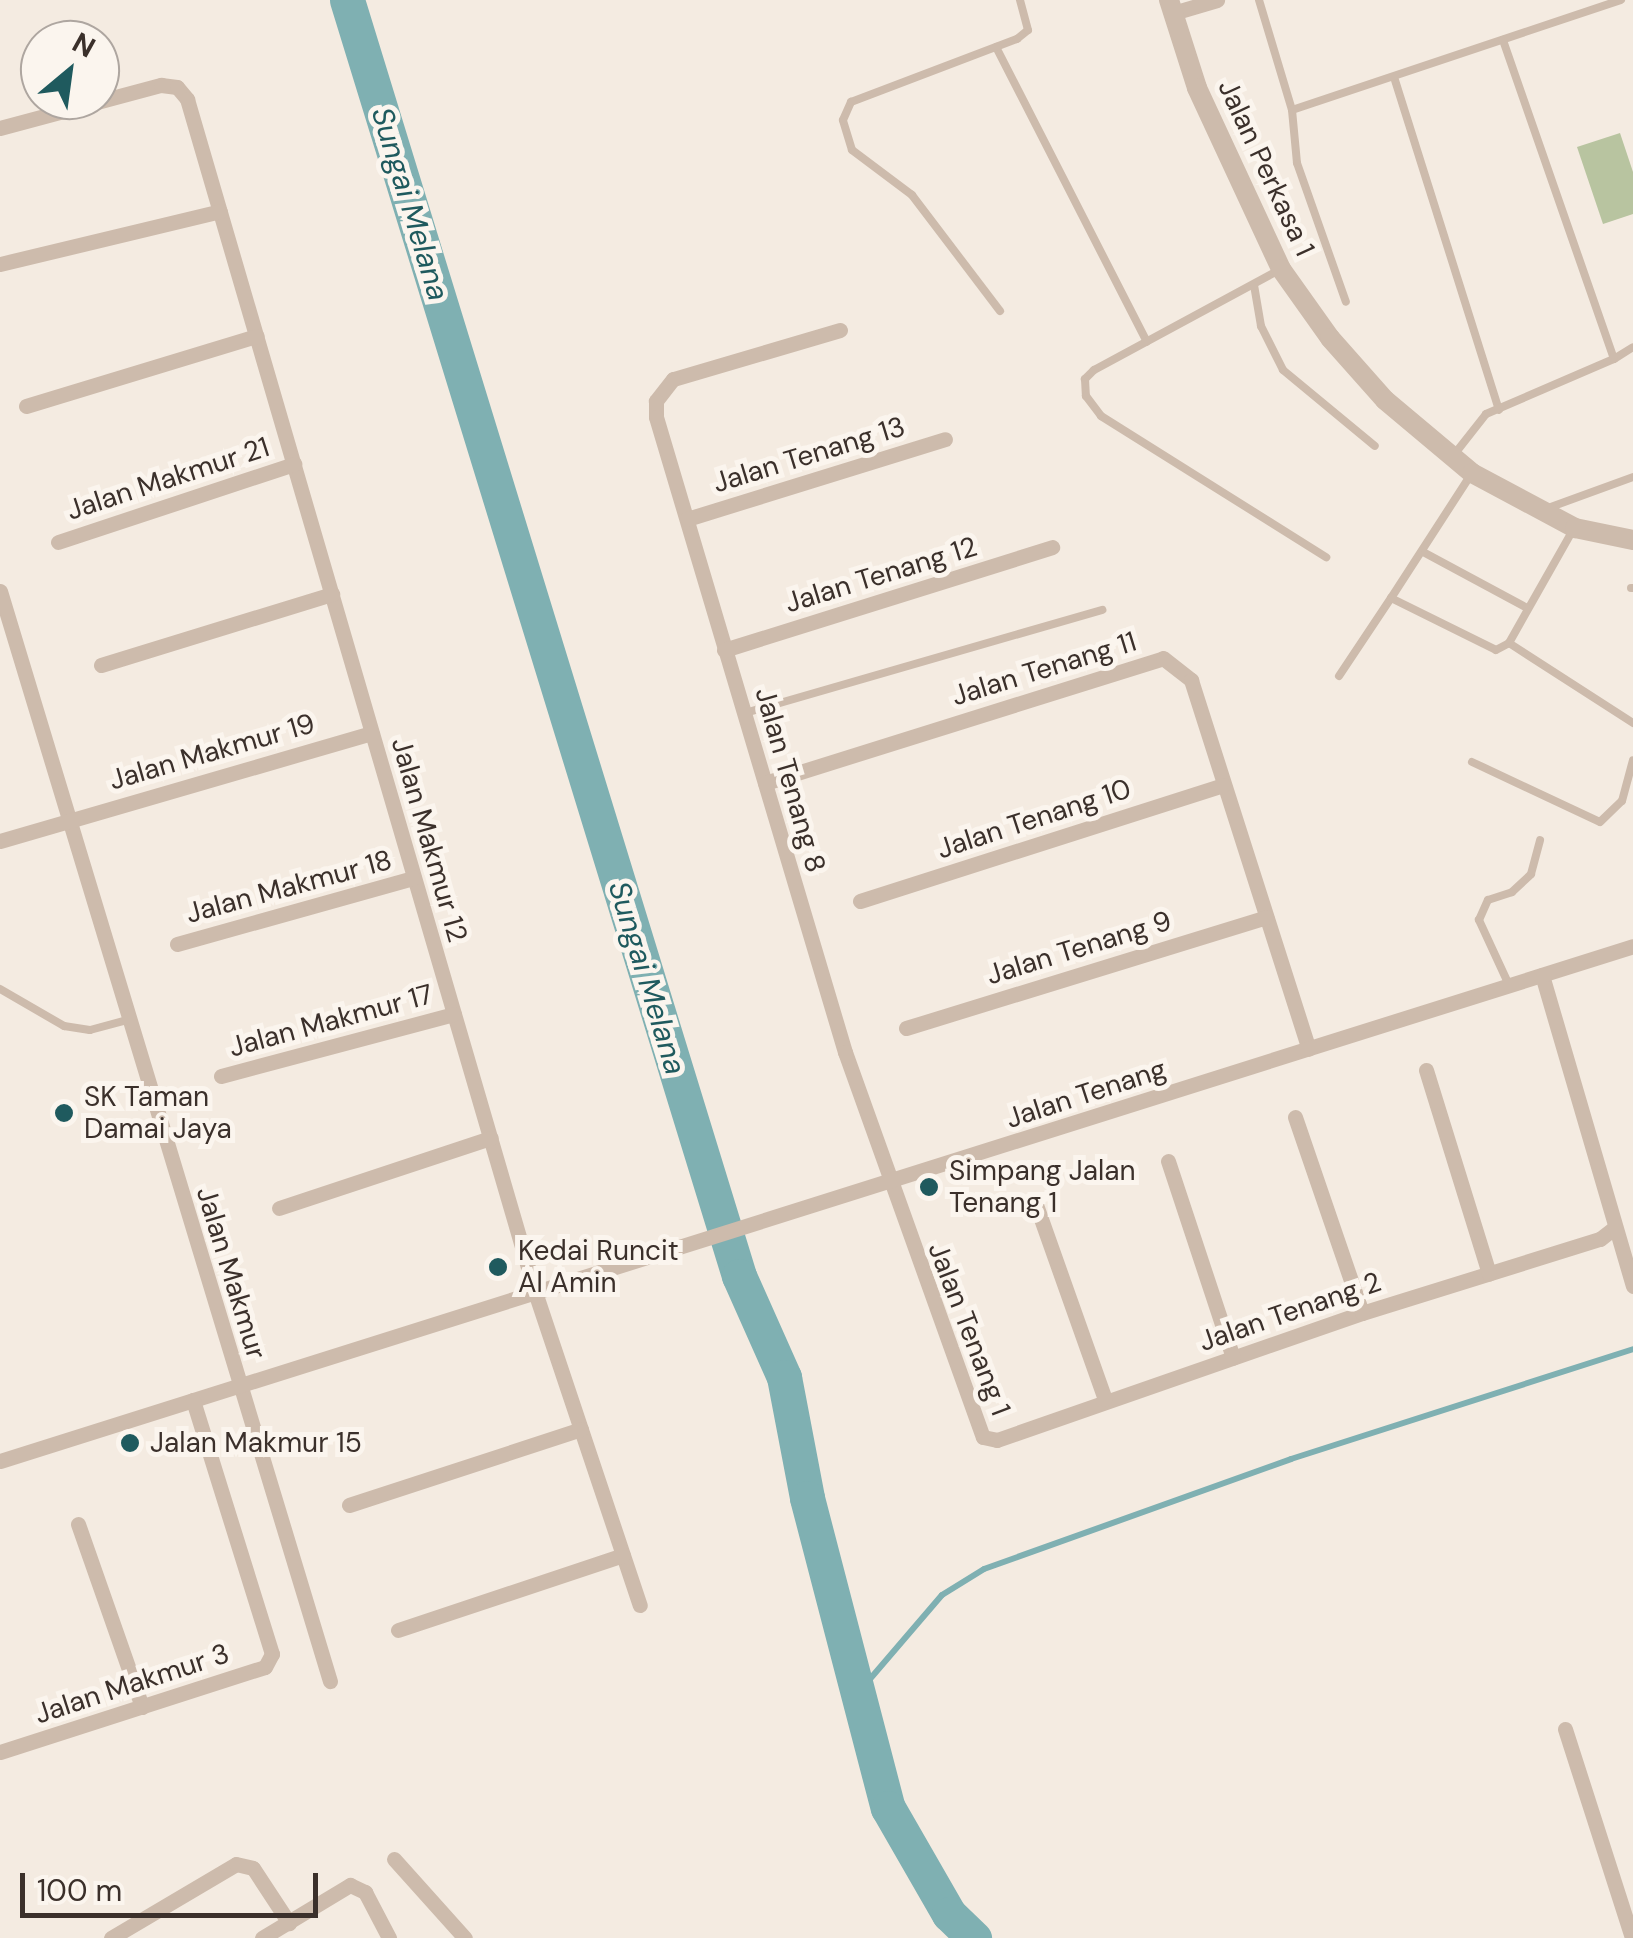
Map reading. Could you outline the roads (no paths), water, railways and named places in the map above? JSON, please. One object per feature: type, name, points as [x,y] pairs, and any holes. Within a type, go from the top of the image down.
[{"type":"street","points":[[1171,7],[1217,0]]},
{"type":"street","name":"Jalan Perkasa 1","points":[[1171,7],[1197,88],[1281,270],[1385,400],[1452,458],[1540,513],[1574,528],[1633,540]]},
{"type":"street","name":"Jalan Makmur 12","points":[[0,128],[162,85],[177,87],[187,98],[536,1295],[640,1605]]},
{"type":"street","points":[[0,264],[220,211]]},
{"type":"street","name":"Jalan Tenang 8","points":[[840,330],[673,379],[662,390],[656,417],[888,1183]]},
{"type":"street","points":[[26,406],[256,336]]},
{"type":"street","name":"Jalan Tenang 13","points":[[688,519],[944,439]]},
{"type":"street","name":"Jalan Makmur 21","points":[[58,542],[294,464]]},
{"type":"street","name":"Jalan Tenang 12","points":[[724,650],[1052,547]]},
{"type":"street","name":"Jalan Makmur","points":[[0,591],[330,1681]]},
{"type":"street","points":[[100,665],[332,594]]},
{"type":"street","name":"Jalan Tenang 11","points":[[765,782],[1163,658],[1191,680],[1309,1049]]},
{"type":"street","name":"Jalan Makmur 19","points":[[0,841],[372,733]]},
{"type":"street","name":"Jalan Tenang 10","points":[[860,901],[1223,785]]},
{"type":"street","name":"Jalan Makmur 18","points":[[177,944],[414,878]]},
{"type":"street","name":"Jalan Tenang 9","points":[[906,1028],[1266,917]]},
{"type":"street","name":"Jalan Tenang","points":[[536,1295],[1633,946]]},
{"type":"street","points":[[1542,975],[1616,1212],[1613,1229],[1633,1286]]},
{"type":"street","name":"Jalan Makmur 17","points":[[221,1076],[454,1014]]},
{"type":"street","points":[[1426,1070],[1489,1274]]},
{"type":"street","points":[[1295,1117],[1362,1313]]},
{"type":"street","points":[[279,1208],[490,1138]]},
{"type":"street","points":[[1168,1161],[1233,1358]]},
{"type":"street","name":"Jalan Tenang 1","points":[[888,1183],[982,1437]]},
{"type":"street","points":[[1034,1199],[1105,1400]]},
{"type":"street","name":"Jalan Tenang 2","points":[[982,1437],[997,1440],[1362,1313],[1600,1240],[1613,1229]]},
{"type":"street","points":[[0,1460],[536,1295]]},
{"type":"street","name":"Jalan Makmur 3","points":[[0,1752],[265,1667],[272,1654],[193,1400]]},
{"type":"street","points":[[349,1505],[581,1429]]},
{"type":"street","points":[[78,1524],[142,1706]]},
{"type":"street","points":[[398,1630],[624,1555]]},
{"type":"street","points":[[1565,1729],[1632,1938]]},
{"type":"street","points":[[394,1859],[465,1938]]},
{"type":"street","points":[[111,1938],[236,1864],[253,1868],[288,1922]]},
{"type":"street","points":[[262,1938],[358,1886],[389,1938]]},
{"type":"lane","points":[[1000,311],[912,196],[852,150],[843,120],[850,102],[996,47],[1028,30],[1020,0]]},
{"type":"lane","points":[[1259,0],[1292,110],[1297,164],[1346,302]]},
{"type":"lane","points":[[1292,110],[1621,0]]},
{"type":"lane","points":[[1503,40],[1614,359]]},
{"type":"lane","points":[[996,47],[1147,342]]},
{"type":"lane","points":[[1394,77],[1499,410]]},
{"type":"lane","points":[[1281,270],[1085,379],[1086,396],[1100,416],[1326,558]]},
{"type":"lane","points":[[1254,285],[1261,326],[1283,370],[1375,446]]},
{"type":"lane","points":[[1452,458],[1486,414],[1614,359],[1633,346]]},
{"type":"lane","points":[[1339,676],[1425,552],[1472,472]]},
{"type":"lane","points":[[1540,513],[1577,493],[1633,477]]},
{"type":"lane","points":[[1391,598],[1496,650],[1508,643],[1574,528]]},
{"type":"lane","points":[[1425,552],[1527,608]]},
{"type":"lane","points":[[745,713],[1102,610]]},
{"type":"lane","points":[[1508,643],[1633,722]]},
{"type":"lane","points":[[1472,762],[1600,822],[1622,801],[1633,760]]},
{"type":"lane","points":[[1510,985],[1479,920],[1488,900],[1512,892],[1530,874],[1540,840]]},
{"type":"lane","points":[[0,989],[64,1026],[90,1030],[128,1020]]},
{"type":"waterway","name":"Sungai Melana","points":[[347,0],[739,1276],[784,1377],[807,1498],[888,1808],[949,1914],[974,1938]]},
{"type":"waterway","points":[[858,1693],[942,1595],[984,1569],[1291,1459],[1633,1349]]},
{"type":"place","name":"SK Taman Damai Jaya","points":[[64,1113]]},
{"type":"place","name":"Simpang Jalan Tenang 1","points":[[929,1187]]},
{"type":"place","name":"Kedai Runcit Al Amin","points":[[498,1267]]},
{"type":"place","name":"Jalan Makmur 15","points":[[130,1443]]}]
